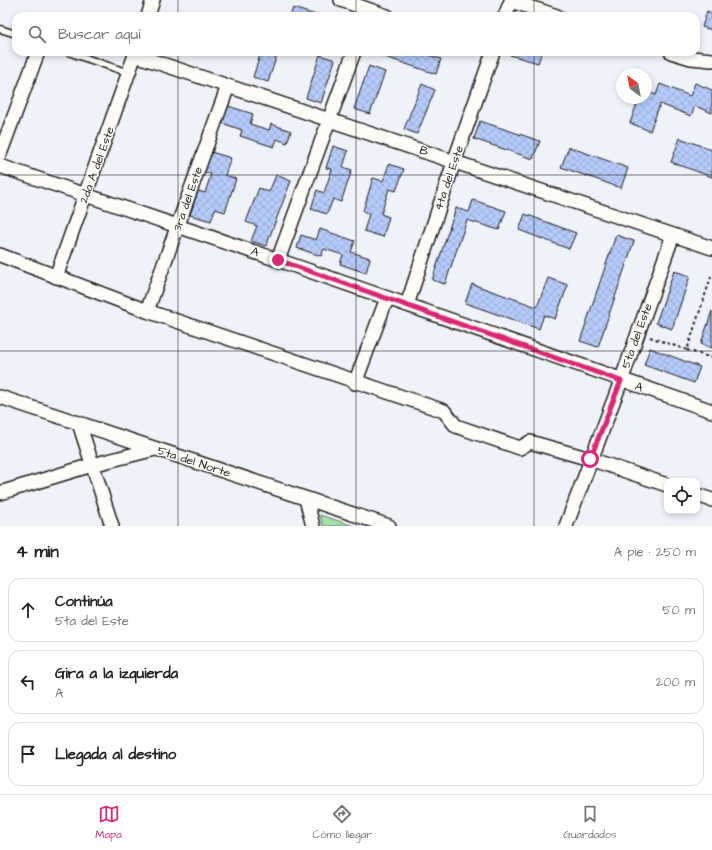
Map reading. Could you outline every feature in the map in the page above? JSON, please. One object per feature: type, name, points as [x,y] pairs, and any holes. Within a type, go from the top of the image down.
[{"type":"street","points":[[149,12],[153,0]]},
{"type":"street","points":[[341,0],[367,12]]},
{"type":"street","points":[[507,12],[511,1],[545,12]]},
{"type":"street","points":[[0,154],[37,56]]},
{"type":"street","name":"2da A del Este","points":[[56,277],[135,56]]},
{"type":"street","name":"B","points":[[144,56],[328,120],[712,248]]},
{"type":"street","points":[[278,260],[352,56]]},
{"type":"street","name":"4ta del Este","points":[[407,305],[491,56]]},
{"type":"street","points":[[684,56],[712,60]]},
{"type":"street","name":"3ra del Este","points":[[147,311],[179,226],[228,86]]},
{"type":"street","name":"A","points":[[0,166],[278,260],[621,381],[712,411]]},
{"type":"street","name":"5ta del Este","points":[[566,526],[590,459],[639,333],[673,235]]},
{"type":"street","points":[[0,255],[147,311],[444,411],[456,426],[520,448],[530,442],[590,459],[664,484]]},
{"type":"street","points":[[356,382],[387,298]]},
{"type":"street","name":"5ta del Norte","points":[[0,397],[389,526]]},
{"type":"street","points":[[79,423],[112,526]]},
{"type":"street","points":[[0,493],[92,465],[156,449]]},
{"type":"street","points":[[700,496],[712,500]]},
{"type":"street","points":[[306,499],[313,526]]},
{"type":"lane","points":[[0,29],[12,33]]},
{"type":"lane","points":[[80,56],[129,73]]},
{"type":"path","points":[[687,350],[712,274]]},
{"type":"path","points":[[639,333],[712,358]]},
{"type":"green space","points":[[320,515],[354,526],[323,526]]},
{"type":"building","points":[[293,8],[306,12],[292,12]]},
{"type":"building","points":[[707,11],[712,13],[712,30],[702,27]]},
{"type":"building","points":[[260,56],[277,56],[268,82],[253,77]]},
{"type":"building","points":[[320,56],[335,60],[321,103],[306,98]]},
{"type":"building","points":[[382,56],[432,56],[441,59],[436,74]]},
{"type":"building","points":[[514,56],[541,56],[538,63]]},
{"type":"building","points":[[369,66],[385,72],[370,114],[354,109]]},
{"type":"building","points":[[695,83],[712,90],[712,113],[695,106],[691,116],[660,104],[650,131],[630,123],[637,104],[652,104],[652,93],[656,95],[660,84],[690,96]]},
{"type":"building","points":[[422,84],[435,90],[417,134],[404,129]]},
{"type":"building","points":[[228,106],[253,114],[250,124],[269,130],[271,124],[291,131],[287,143],[277,139],[274,147],[240,136],[242,130],[222,123]]},
{"type":"building","points":[[480,121],[540,141],[533,159],[474,139]]},
{"type":"building","points":[[680,138],[712,150],[712,177],[671,162]]},
{"type":"building","points":[[333,146],[348,151],[343,167],[352,170],[341,202],[333,199],[327,214],[311,209],[317,190],[324,193],[332,169],[326,168]]},
{"type":"building","points":[[569,147],[628,168],[621,188],[561,167]]},
{"type":"building","points":[[211,152],[231,158],[225,175],[236,179],[225,212],[215,209],[211,221],[190,215],[198,191],[205,193],[211,174],[204,172]]},
{"type":"building","points":[[389,164],[404,169],[396,191],[389,189],[381,214],[389,217],[383,237],[364,231],[369,214],[363,211],[373,178],[383,181]]},
{"type":"building","points":[[276,175],[291,181],[266,246],[251,241],[257,226],[246,222],[259,188],[269,192]]},
{"type":"building","points":[[473,200],[506,211],[499,230],[467,220],[445,284],[432,280],[456,208],[469,212]]},
{"type":"building","points":[[525,214],[576,233],[569,249],[519,230]]},
{"type":"building","points":[[320,229],[355,241],[351,252],[370,258],[366,273],[340,264],[343,255],[324,249],[321,256],[297,248],[301,235],[316,240]]},
{"type":"building","points":[[616,235],[634,241],[598,347],[580,341]]},
{"type":"building","points":[[674,271],[690,276],[672,329],[656,323]]},
{"type":"building","points":[[548,278],[568,285],[555,319],[544,315],[539,329],[465,303],[472,284],[537,307]]},
{"type":"building","points":[[712,311],[712,348],[701,344]]},
{"type":"building","points":[[650,348],[700,367],[694,383],[644,365]]},
{"type":"route","points":[[278,260],[621,381],[590,459]]}]
